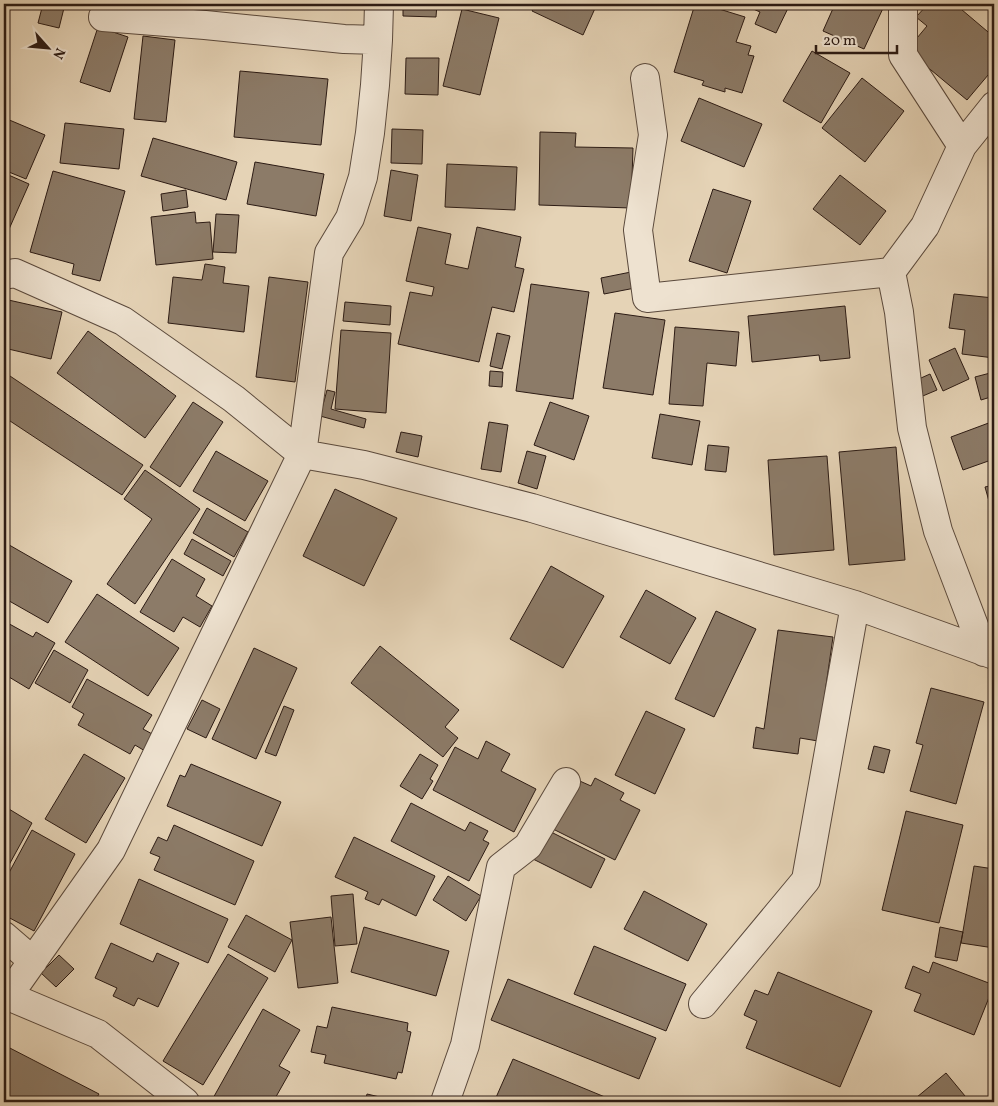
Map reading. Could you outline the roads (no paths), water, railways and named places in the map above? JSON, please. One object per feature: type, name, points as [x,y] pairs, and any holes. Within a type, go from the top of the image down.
[{"type":"street","points":[[185,1102],[98,1034],[6,997],[111,850],[302,454],[329,253],[350,218],[363,177],[370,133],[378,40],[379,4]]},
{"type":"street","points":[[903,4],[903,55],[962,146]]},
{"type":"street","points":[[103,17],[344,39],[378,40]]},
{"type":"street","points":[[645,78],[653,135],[638,230],[647,298],[891,272]]},
{"type":"street","points":[[989,653],[938,532],[912,428],[898,312],[891,272],[925,226],[962,146],[994,106]]},
{"type":"street","points":[[4,274],[15,273],[123,321],[234,399],[302,454],[364,465],[532,508],[855,605],[989,653]]},
{"type":"street","points":[[703,1004],[806,880],[855,605]]},
{"type":"street","points":[[445,1102],[465,1045],[502,868],[528,846],[566,782]]},
{"type":"street","points":[[4,936],[33,961]]}]
